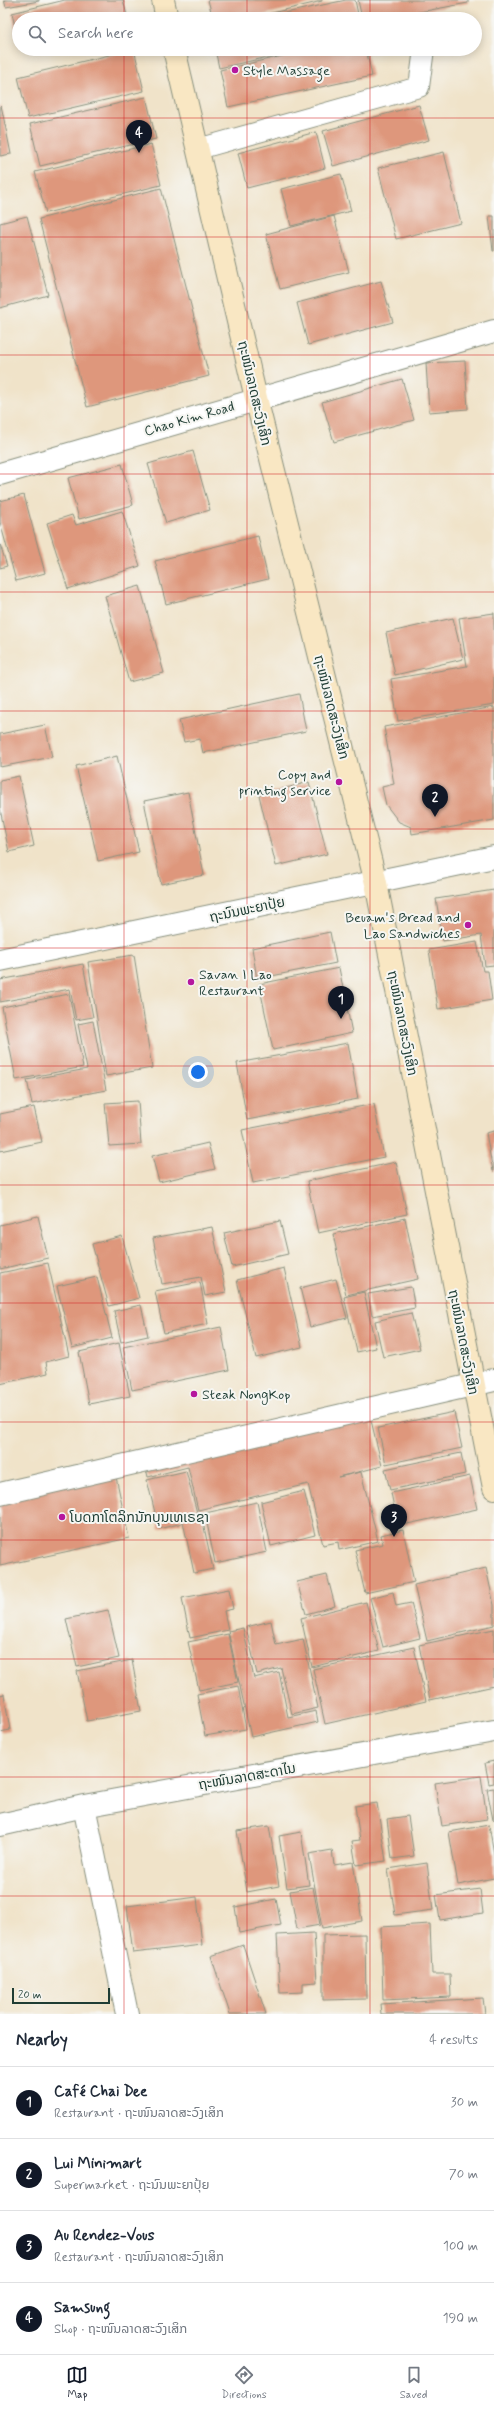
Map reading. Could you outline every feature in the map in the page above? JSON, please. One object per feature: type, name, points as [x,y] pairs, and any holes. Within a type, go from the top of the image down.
[{"type":"street","points":[[163,0],[166,12]]},
{"type":"street","name":"ຖະໜົນລາດສະວົງເສິກ","points":[[176,56],[256,398],[376,883],[494,1488]]},
{"type":"street","name":"Chao Kim Road","points":[[0,474],[256,398],[494,331]]},
{"type":"street","name":"ຖະນົນພະຍາປຸ້ຍ","points":[[0,960],[376,883],[494,857]]},
{"type":"street","points":[[0,1494],[494,1380]]},
{"type":"street","name":"ຖະໜົນລາດສະດາໄນ","points":[[0,1825],[84,1806],[494,1731]]},
{"type":"street","points":[[84,1806],[127,2014]]},
{"type":"lane","points":[[198,149],[419,87],[423,56]]},
{"type":"building","points":[[4,0],[39,0],[39,1],[6,7]]},
{"type":"building","points":[[65,0],[123,0],[126,12],[16,12]]},
{"type":"building","points":[[208,0],[322,0],[276,12],[211,12]]},
{"type":"building","points":[[346,0],[355,0],[358,12],[290,12]]},
{"type":"building","points":[[358,0],[468,0],[468,3],[420,12],[361,12]]},
{"type":"building","points":[[105,56],[136,56],[144,91],[28,118],[18,77]]},
{"type":"building","points":[[216,56],[273,56],[219,68]]},
{"type":"building","points":[[282,56],[368,56],[372,76],[228,107],[220,70]]},
{"type":"building","points":[[146,97],[156,139],[40,166],[30,124]]},
{"type":"building","points":[[1,105],[11,154],[0,156],[0,106]]},
{"type":"building","points":[[419,105],[429,140],[333,166],[323,131]]},
{"type":"building","points":[[316,132],[325,168],[247,188],[238,153]]},
{"type":"building","points":[[151,144],[161,185],[46,213],[35,172]]},
{"type":"building","points":[[444,152],[461,223],[396,239],[378,168]]},
{"type":"building","points":[[341,174],[351,211],[291,226],[281,189]]},
{"type":"building","points":[[161,188],[209,376],[87,407],[39,219]]},
{"type":"building","points":[[27,216],[48,295],[0,308],[0,223]]},
{"type":"building","points":[[334,216],[349,272],[280,289],[266,234]]},
{"type":"building","points":[[489,216],[494,216],[494,251],[493,251]]},
{"type":"building","points":[[381,281],[393,322],[308,345],[297,303]]},
{"type":"building","points":[[465,361],[468,409],[429,412],[426,363]]},
{"type":"building","points":[[402,379],[414,420],[334,442],[322,402]]},
{"type":"building","points":[[193,451],[210,510],[166,523],[148,464]]},
{"type":"building","points":[[122,464],[133,505],[79,519],[68,478]]},
{"type":"building","points":[[24,495],[45,573],[16,581],[0,522],[0,501]]},
{"type":"building","points":[[122,511],[140,566],[68,589],[47,523],[72,515],[76,525]]},
{"type":"building","points":[[258,536],[268,579],[166,604],[155,561]]},
{"type":"building","points":[[0,544],[7,566],[0,568]]},
{"type":"building","points":[[140,586],[164,673],[129,682],[105,596]]},
{"type":"building","points":[[494,613],[494,705],[398,721],[391,679],[467,666],[459,618]]},
{"type":"building","points":[[453,618],[463,659],[395,675],[386,633]]},
{"type":"building","points":[[299,694],[306,731],[203,753],[200,739],[184,742],[179,720]]},
{"type":"building","points":[[494,707],[494,820],[412,834],[411,827],[399,822],[386,805],[382,787],[394,784],[384,727]]},
{"type":"building","points":[[45,725],[52,757],[0,767],[0,734]]},
{"type":"building","points":[[117,756],[139,852],[98,861],[76,766]]},
{"type":"building","points":[[19,776],[34,846],[9,852],[0,809],[0,780]]},
{"type":"building","points":[[309,782],[327,854],[276,866],[259,795]]},
{"type":"building","points":[[188,792],[204,875],[161,884],[144,801]]},
{"type":"building","points":[[494,890],[494,965],[485,966],[481,935],[443,941],[436,899]]},
{"type":"building","points":[[330,932],[336,963],[257,979],[252,948]]},
{"type":"building","points":[[477,942],[483,971],[488,971],[492,1000],[438,1009],[429,950]]},
{"type":"building","points":[[134,955],[152,1068],[106,1076],[88,962]]},
{"type":"building","points":[[83,964],[93,1017],[76,1020],[70,989],[0,1002],[0,980]]},
{"type":"building","points":[[339,968],[352,1033],[273,1050],[259,984]]},
{"type":"building","points":[[69,994],[83,1067],[16,1080],[2,1007]]},
{"type":"building","points":[[93,1021],[106,1090],[32,1104],[27,1080],[87,1069],[78,1024]]},
{"type":"building","points":[[348,1043],[358,1099],[247,1120],[237,1063]]},
{"type":"building","points":[[138,1101],[141,1144],[109,1146],[105,1103]]},
{"type":"building","points":[[374,1104],[384,1157],[253,1183],[242,1130]]},
{"type":"building","points":[[34,1107],[42,1142],[0,1151],[0,1114]]},
{"type":"building","points":[[494,1131],[494,1171],[493,1171],[486,1133]]},
{"type":"building","points":[[208,1143],[215,1169],[159,1182],[152,1156]]},
{"type":"building","points":[[396,1162],[407,1214],[318,1233],[307,1181]]},
{"type":"building","points":[[38,1216],[48,1258],[0,1269],[0,1225]]},
{"type":"building","points":[[405,1218],[418,1279],[346,1295],[333,1234]]},
{"type":"building","points":[[280,1221],[288,1254],[232,1267],[224,1233]]},
{"type":"building","points":[[212,1227],[226,1292],[205,1296],[201,1277],[162,1284],[153,1238]]},
{"type":"building","points":[[122,1236],[139,1298],[109,1306],[92,1244]]},
{"type":"building","points":[[48,1263],[69,1356],[46,1362],[48,1373],[0,1384],[0,1273]]},
{"type":"building","points":[[284,1268],[302,1347],[256,1358],[237,1280]]},
{"type":"building","points":[[97,1277],[112,1338],[72,1348],[57,1286]]},
{"type":"building","points":[[336,1279],[347,1318],[310,1327],[300,1288]]},
{"type":"building","points":[[200,1282],[208,1324],[164,1333],[155,1291]]},
{"type":"building","points":[[411,1287],[415,1308],[372,1316],[368,1294]]},
{"type":"building","points":[[364,1292],[376,1348],[357,1352],[344,1297]]},
{"type":"building","points":[[141,1305],[148,1336],[121,1342],[114,1311]]},
{"type":"building","points":[[411,1313],[420,1349],[383,1357],[375,1321]]},
{"type":"building","points":[[221,1327],[229,1370],[132,1390],[123,1347]]},
{"type":"building","points":[[119,1343],[130,1396],[89,1404],[79,1352]]},
{"type":"building","points":[[369,1412],[382,1466],[338,1477],[361,1472],[378,1541],[339,1550],[338,1542],[323,1545],[308,1484],[198,1510],[188,1467],[148,1477],[145,1464]]},
{"type":"building","points":[[454,1412],[462,1448],[386,1464],[378,1428]]},
{"type":"building","points":[[461,1453],[465,1474],[390,1490],[385,1469]]},
{"type":"building","points":[[186,1471],[197,1513],[180,1517],[182,1523],[159,1529],[147,1480]]},
{"type":"building","name":"ໂບດກາໂຕລິກນັກບຸນເທເຣຊາ","points":[[115,1472],[129,1538],[0,1566],[0,1496]]},
{"type":"building","points":[[470,1476],[477,1509],[398,1526],[391,1493]]},
{"type":"building","points":[[304,1491],[315,1535],[271,1546],[261,1502]]},
{"type":"building","points":[[257,1502],[267,1552],[215,1563],[205,1513]]},
{"type":"building","points":[[201,1513],[213,1569],[194,1573],[182,1517]]},
{"type":"building","points":[[403,1530],[414,1582],[365,1593],[355,1550],[383,1544],[381,1535]]},
{"type":"building","points":[[486,1568],[494,1605],[494,1625],[427,1641],[414,1585]]},
{"type":"building","points":[[327,1575],[335,1606],[306,1614],[297,1582]]},
{"type":"building","points":[[229,1589],[233,1609],[224,1611],[228,1630],[190,1638],[182,1598]]},
{"type":"building","points":[[393,1592],[396,1606],[411,1603],[420,1638],[383,1647],[370,1598]]},
{"type":"building","points":[[366,1602],[379,1651],[312,1667],[301,1618]]},
{"type":"building","points":[[108,1610],[119,1658],[77,1667],[66,1619]]},
{"type":"building","points":[[271,1621],[276,1645],[303,1639],[318,1708],[292,1714],[281,1668],[257,1674],[246,1627]]},
{"type":"building","points":[[243,1628],[254,1678],[279,1672],[288,1717],[316,1711],[318,1722],[251,1737],[228,1631]]},
{"type":"building","points":[[494,1629],[494,1686],[430,1700],[419,1645]]},
{"type":"building","points":[[228,1634],[238,1682],[199,1690],[188,1642]]},
{"type":"building","points":[[414,1647],[426,1701],[325,1724],[313,1669]]},
{"type":"building","points":[[132,1660],[141,1711],[87,1721],[77,1671]]},
{"type":"building","points":[[238,1686],[246,1729],[205,1736],[197,1694]]},
{"type":"building","points":[[4,1694],[10,1730],[0,1732],[0,1695]]},
{"type":"building","points":[[494,1761],[494,1783],[489,1784],[485,1763]]},
{"type":"building","points":[[481,1776],[487,1819],[442,1826],[435,1783]]},
{"type":"building","points":[[494,1788],[494,1820],[493,1820],[487,1789]]},
{"type":"building","points":[[377,1803],[386,1861],[356,1865],[352,1841],[360,1840],[355,1806]]},
{"type":"building","points":[[408,1816],[414,1856],[392,1859],[387,1819]]},
{"type":"building","points":[[489,1825],[494,1854],[494,1878],[458,1885],[449,1832]]},
{"type":"building","points":[[269,1826],[279,1886],[247,1892],[237,1831]]},
{"type":"building","points":[[301,1832],[309,1885],[287,1888],[279,1836]]},
{"type":"building","points":[[332,1850],[334,1865],[353,1862],[362,1921],[322,1928],[309,1854]]},
{"type":"building","points":[[427,1863],[433,1910],[395,1915],[388,1869]]},
{"type":"building","points":[[313,1887],[320,1925],[297,1929],[290,1891]]},
{"type":"building","points":[[480,1889],[483,1913],[440,1920],[436,1895]]},
{"type":"building","points":[[197,1897],[202,1945],[133,1953],[127,1906]]},
{"type":"building","points":[[276,1899],[281,1925],[239,1933],[235,1907]]},
{"type":"building","points":[[430,1924],[432,1974],[450,1974],[451,1997],[383,2000],[381,1927]]},
{"type":"building","points":[[314,1933],[317,1982],[303,1983],[303,1992],[280,1993],[277,1935]]},
{"type":"building","points":[[365,1934],[366,1999],[323,2000],[323,1935]]},
{"type":"building","points":[[243,1945],[266,2014],[230,2014],[211,1956]]},
{"type":"building","points":[[483,1998],[485,2014],[381,2014],[380,2004]]},
{"type":"place","name":"Style Massage","points":[[235,70]]},
{"type":"place","name":"Samsung","points":[[139,153]]},
{"type":"place","name":"Copy and printing service","points":[[339,782]]},
{"type":"place","name":"Lui Minimart","points":[[435,817]]},
{"type":"place","name":"Beuam's Bread and Lao Sandwiches","points":[[468,925]]},
{"type":"place","name":"Savan I Lao Restaurant","points":[[191,982]]},
{"type":"place","name":"Café Chai Dee","points":[[341,1019]]},
{"type":"place","name":"Steak NongKop","points":[[194,1394]]},
{"type":"place","name":"ໂບດກາໂຕລິກນັກບຸນເທເຣຊາ","points":[[62,1517]]},
{"type":"place","name":"Au Rendez-Vous","points":[[394,1537]]}]
